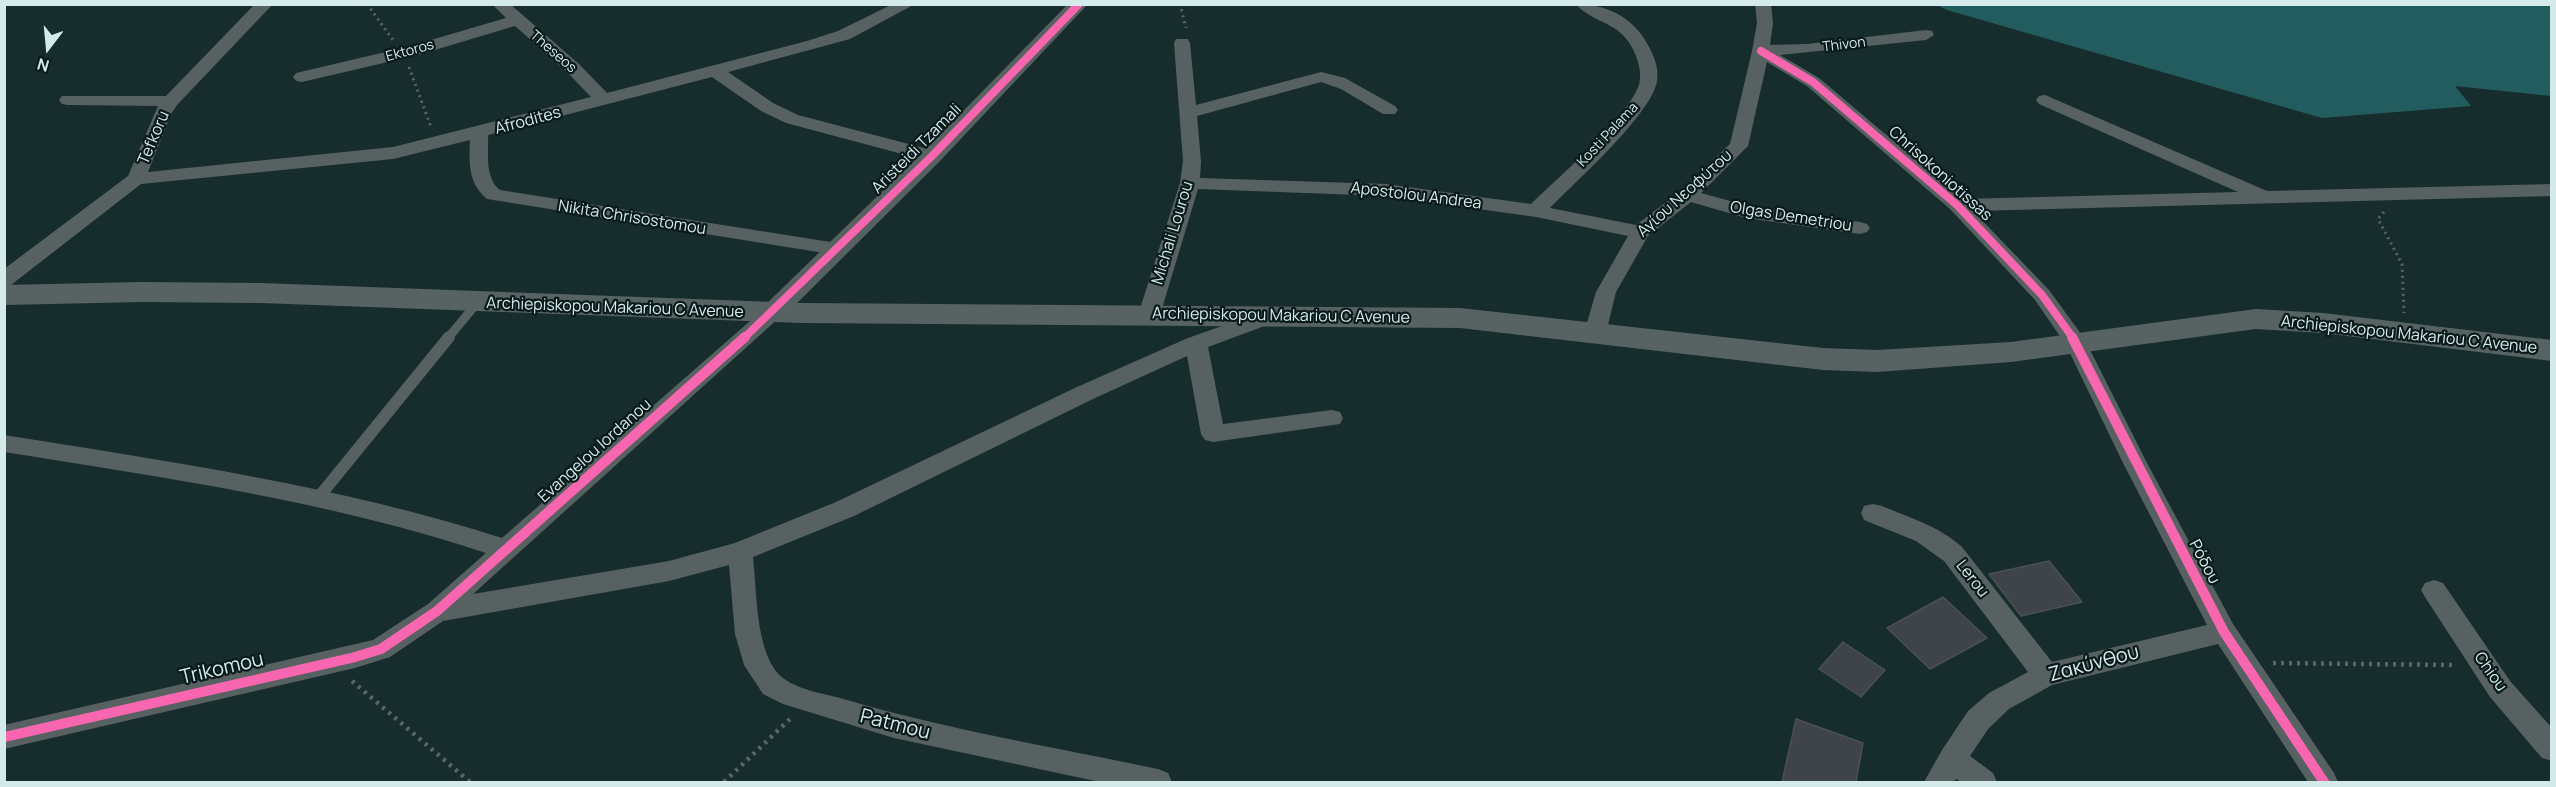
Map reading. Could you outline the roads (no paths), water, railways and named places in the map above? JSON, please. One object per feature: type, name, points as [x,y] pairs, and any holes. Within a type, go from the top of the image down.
[{"type":"main road","name":"Archiepiskopou Makariou C Avenue","points":[[4,295],[141,292],[261,293],[477,303],[773,312],[1460,318],[1823,359],[1878,361],[2011,352],[2256,319],[2312,321],[2552,351]]},
{"type":"street","name":"Tefkoru","points":[[4,280],[136,179],[162,113],[265,4]]},
{"type":"street","name":"Theseos","points":[[500,4],[604,100]]},
{"type":"street","name":"Afrodites","points":[[136,179],[393,153],[480,133],[844,35],[907,4]]},
{"type":"street","name":"Aristeidi Tzamali","points":[[773,312],[932,156],[1079,4]]},
{"type":"street","name":"Kosti Palama","points":[[1536,212],[1637,107],[1649,83],[1649,68],[1633,34],[1614,20],[1584,4]]},
{"type":"street","points":[[1761,51],[1765,23],[1763,4]]},
{"type":"street","name":"Ektoros","points":[[302,77],[412,51],[517,20]]},
{"type":"street","name":"Thivon","points":[[1761,51],[1807,49],[1926,35]]},
{"type":"street","name":"Michali Lourou","points":[[1149,315],[1190,183],[1192,161],[1182,43]]},
{"type":"street","name":"Αγίου Νεοφύτου","points":[[1595,333],[1606,292],[1640,232],[1688,195],[1738,146],[1761,51]]},
{"type":"street","name":"Chrisokoniotissas","points":[[1761,51],[1813,82],[1957,206],[2042,294],[2076,343]]},
{"type":"street","points":[[715,71],[767,107],[792,119],[932,156]]},
{"type":"street","points":[[1187,113],[1320,77],[1337,79],[1368,100],[1389,110]]},
{"type":"street","points":[[68,100],[171,101]]},
{"type":"street","points":[[2045,100],[2266,197]]},
{"type":"street","name":"Nikita Chrisostomou","points":[[480,133],[480,177],[487,191],[494,195],[837,249]]},
{"type":"street","name":"Apostolou Andrea","points":[[1190,183],[1386,190],[1536,212],[1640,232]]},
{"type":"street","points":[[1957,206],[2552,190]]},
{"type":"street","name":"Olgas Demetriou","points":[[1688,195],[1746,212],[1860,228]]},
{"type":"street","name":"Evangelou Iordanou","points":[[437,611],[773,312]]},
{"type":"street","points":[[437,611],[669,571],[740,552],[844,509],[1085,393],[1196,343],[1272,315]]},
{"type":"street","points":[[1196,343],[1213,434],[1332,418]]},
{"type":"street","name":"Ρόδου","points":[[2076,343],[2134,461],[2224,632],[2324,783]]},
{"type":"street","points":[[4,443],[318,498],[465,535],[505,549]]},
{"type":"street","name":"Lerou","points":[[1873,513],[1942,544],[1953,554],[2046,675]]},
{"type":"street","name":"Patmou","points":[[740,552],[748,634],[757,665],[773,686],[808,701],[894,726],[1158,783]]},
{"type":"street","name":"Chiou","points":[[2434,590],[2500,688],[2552,748]]},
{"type":"street","name":"Trikomou","points":[[4,737],[330,663],[381,649],[437,611]]},
{"type":"street","name":"Ζακύνθου","points":[[1945,771],[1978,720],[1999,701],[2046,675],[2224,632]]},
{"type":"street","points":[[1945,771],[1983,783]]},
{"type":"lane","points":[[318,498],[477,303]]}]
